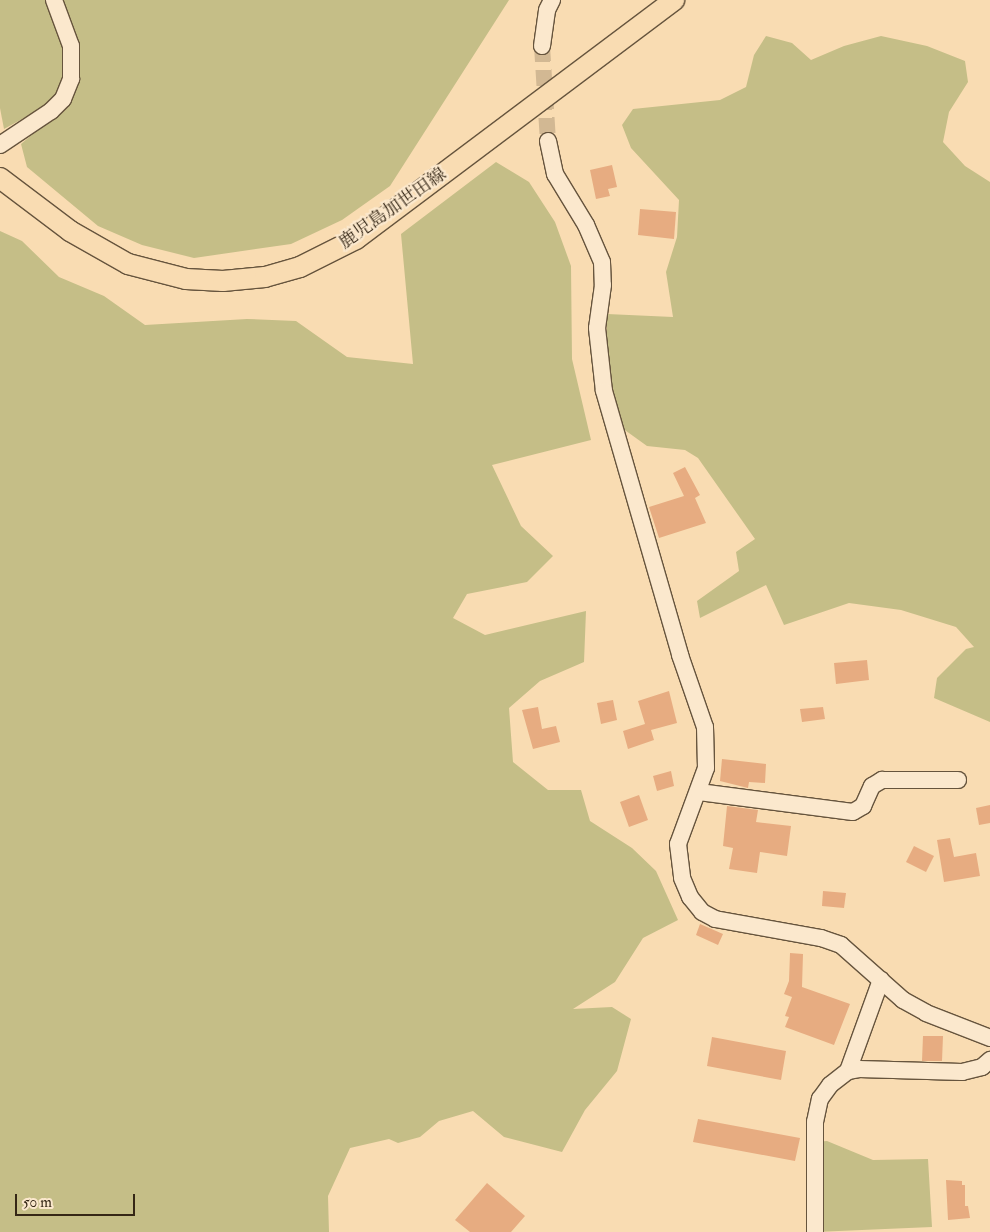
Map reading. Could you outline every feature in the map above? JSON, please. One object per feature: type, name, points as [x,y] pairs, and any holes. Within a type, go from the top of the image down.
[{"type":"main road","name":"鹿児島加世田線","points":[[0,178],[70,232],[128,264],[186,279],[223,281],[265,277],[300,267],[364,233],[668,2]]},
{"type":"street","points":[[0,145],[51,111],[63,98],[71,79],[70,46],[54,0]]},
{"type":"street","points":[[542,46],[548,10],[552,0]]},
{"type":"street","points":[[548,141],[555,174],[586,225],[602,262],[603,285],[597,328],[604,391],[680,655],[706,727],[708,753],[699,792],[678,844],[678,859],[690,897],[702,912],[715,919],[821,938],[841,945],[903,1000],[926,1013],[990,1038]]},
{"type":"street","points":[[699,792],[853,812],[863,806],[872,786],[882,780],[958,780]]},
{"type":"street","points":[[848,1071],[881,980]]},
{"type":"street","points":[[815,1232],[814,1145],[820,1099],[830,1085],[848,1071],[859,1069],[962,1072],[982,1067],[990,1060]]},
{"type":"shaded area","points":[[0,0],[47,0],[63,43],[66,72],[62,89],[51,103],[4,129],[0,108]]},
{"type":"shaded area","points":[[61,0],[509,0],[390,186],[342,220],[291,244],[194,258],[142,245],[98,226],[27,167],[21,144],[68,104]]},
{"type":"shaded area","points":[[766,36],[792,43],[811,60],[844,46],[881,36],[927,46],[965,61],[968,82],[949,112],[943,142],[965,166],[990,182],[990,722],[934,698],[937,678],[966,649],[974,647],[956,627],[901,610],[849,603],[784,625],[766,585],[700,618],[697,601],[739,571],[736,552],[755,539],[698,458],[685,450],[647,446],[622,428],[607,364],[607,314],[673,317],[666,272],[677,237],[679,200],[631,148],[622,125],[633,109],[720,100],[746,87],[754,55]]},
{"type":"shaded area","points":[[496,162],[529,182],[555,222],[571,266],[572,359],[591,440],[492,465],[521,526],[553,556],[527,582],[467,594],[453,618],[485,635],[586,611],[584,662],[540,681],[509,708],[513,762],[548,790],[581,790],[590,821],[632,848],[656,871],[678,920],[643,938],[615,982],[573,1009],[612,1007],[631,1019],[617,1071],[585,1110],[562,1152],[504,1137],[473,1111],[439,1121],[420,1137],[398,1143],[389,1139],[350,1148],[328,1196],[329,1232],[0,1232],[0,231],[22,241],[59,277],[104,296],[145,325],[247,319],[296,321],[347,357],[413,364],[401,234]]},
{"type":"shaded area","points":[[827,1141],[873,1160],[928,1159],[932,1227],[815,1232],[814,1142]]},
{"type":"building","points":[[612,165],[617,187],[608,189],[610,196],[596,199],[590,170]]},
{"type":"building","points":[[640,209],[676,212],[674,239],[638,235]]},
{"type":"building","points":[[685,467],[700,495],[695,498],[706,523],[659,538],[649,507],[684,496],[673,473]]},
{"type":"building","points":[[867,660],[869,680],[836,684],[834,663]]},
{"type":"building","points":[[669,691],[677,723],[651,730],[654,740],[628,749],[623,731],[645,724],[638,701]]},
{"type":"building","points":[[613,700],[617,720],[601,724],[597,703]]},
{"type":"building","points":[[538,707],[542,729],[556,726],[560,742],[533,749],[522,710]]},
{"type":"building","points":[[823,707],[825,719],[802,722],[800,709]]},
{"type":"building","points":[[722,759],[766,764],[765,783],[749,782],[748,788],[720,781]]},
{"type":"building","points":[[671,771],[674,786],[657,791],[653,776]]},
{"type":"building","points":[[639,795],[648,820],[629,827],[620,802]]},
{"type":"building","points":[[990,805],[990,823],[979,825],[976,808]]},
{"type":"building","points":[[727,806],[758,810],[756,822],[791,826],[787,856],[760,852],[757,873],[729,869],[733,848],[723,846]]},
{"type":"building","points":[[950,838],[954,857],[976,853],[980,876],[944,882],[937,840]]},
{"type":"building","points":[[914,846],[934,856],[926,872],[906,862]]},
{"type":"building","points":[[823,891],[846,893],[844,908],[822,906]]},
{"type":"building","points":[[700,924],[723,934],[718,945],[696,935]]},
{"type":"building","points":[[790,953],[803,954],[802,987],[850,1004],[834,1045],[785,1027],[789,1017],[785,1016],[792,997],[784,994],[789,981]]},
{"type":"building","points":[[923,1036],[943,1036],[942,1061],[922,1061]]},
{"type":"building","points":[[712,1037],[786,1051],[781,1080],[707,1066]]},
{"type":"building","points":[[698,1119],[800,1138],[795,1161],[693,1142]]},
{"type":"building","points":[[946,1180],[962,1181],[962,1185],[965,1185],[965,1206],[968,1206],[970,1218],[948,1220]]},
{"type":"building","points":[[487,1183],[525,1216],[511,1232],[470,1232],[455,1220]]},
{"type":"tunnel","points":[[542,46],[548,141]]}]
